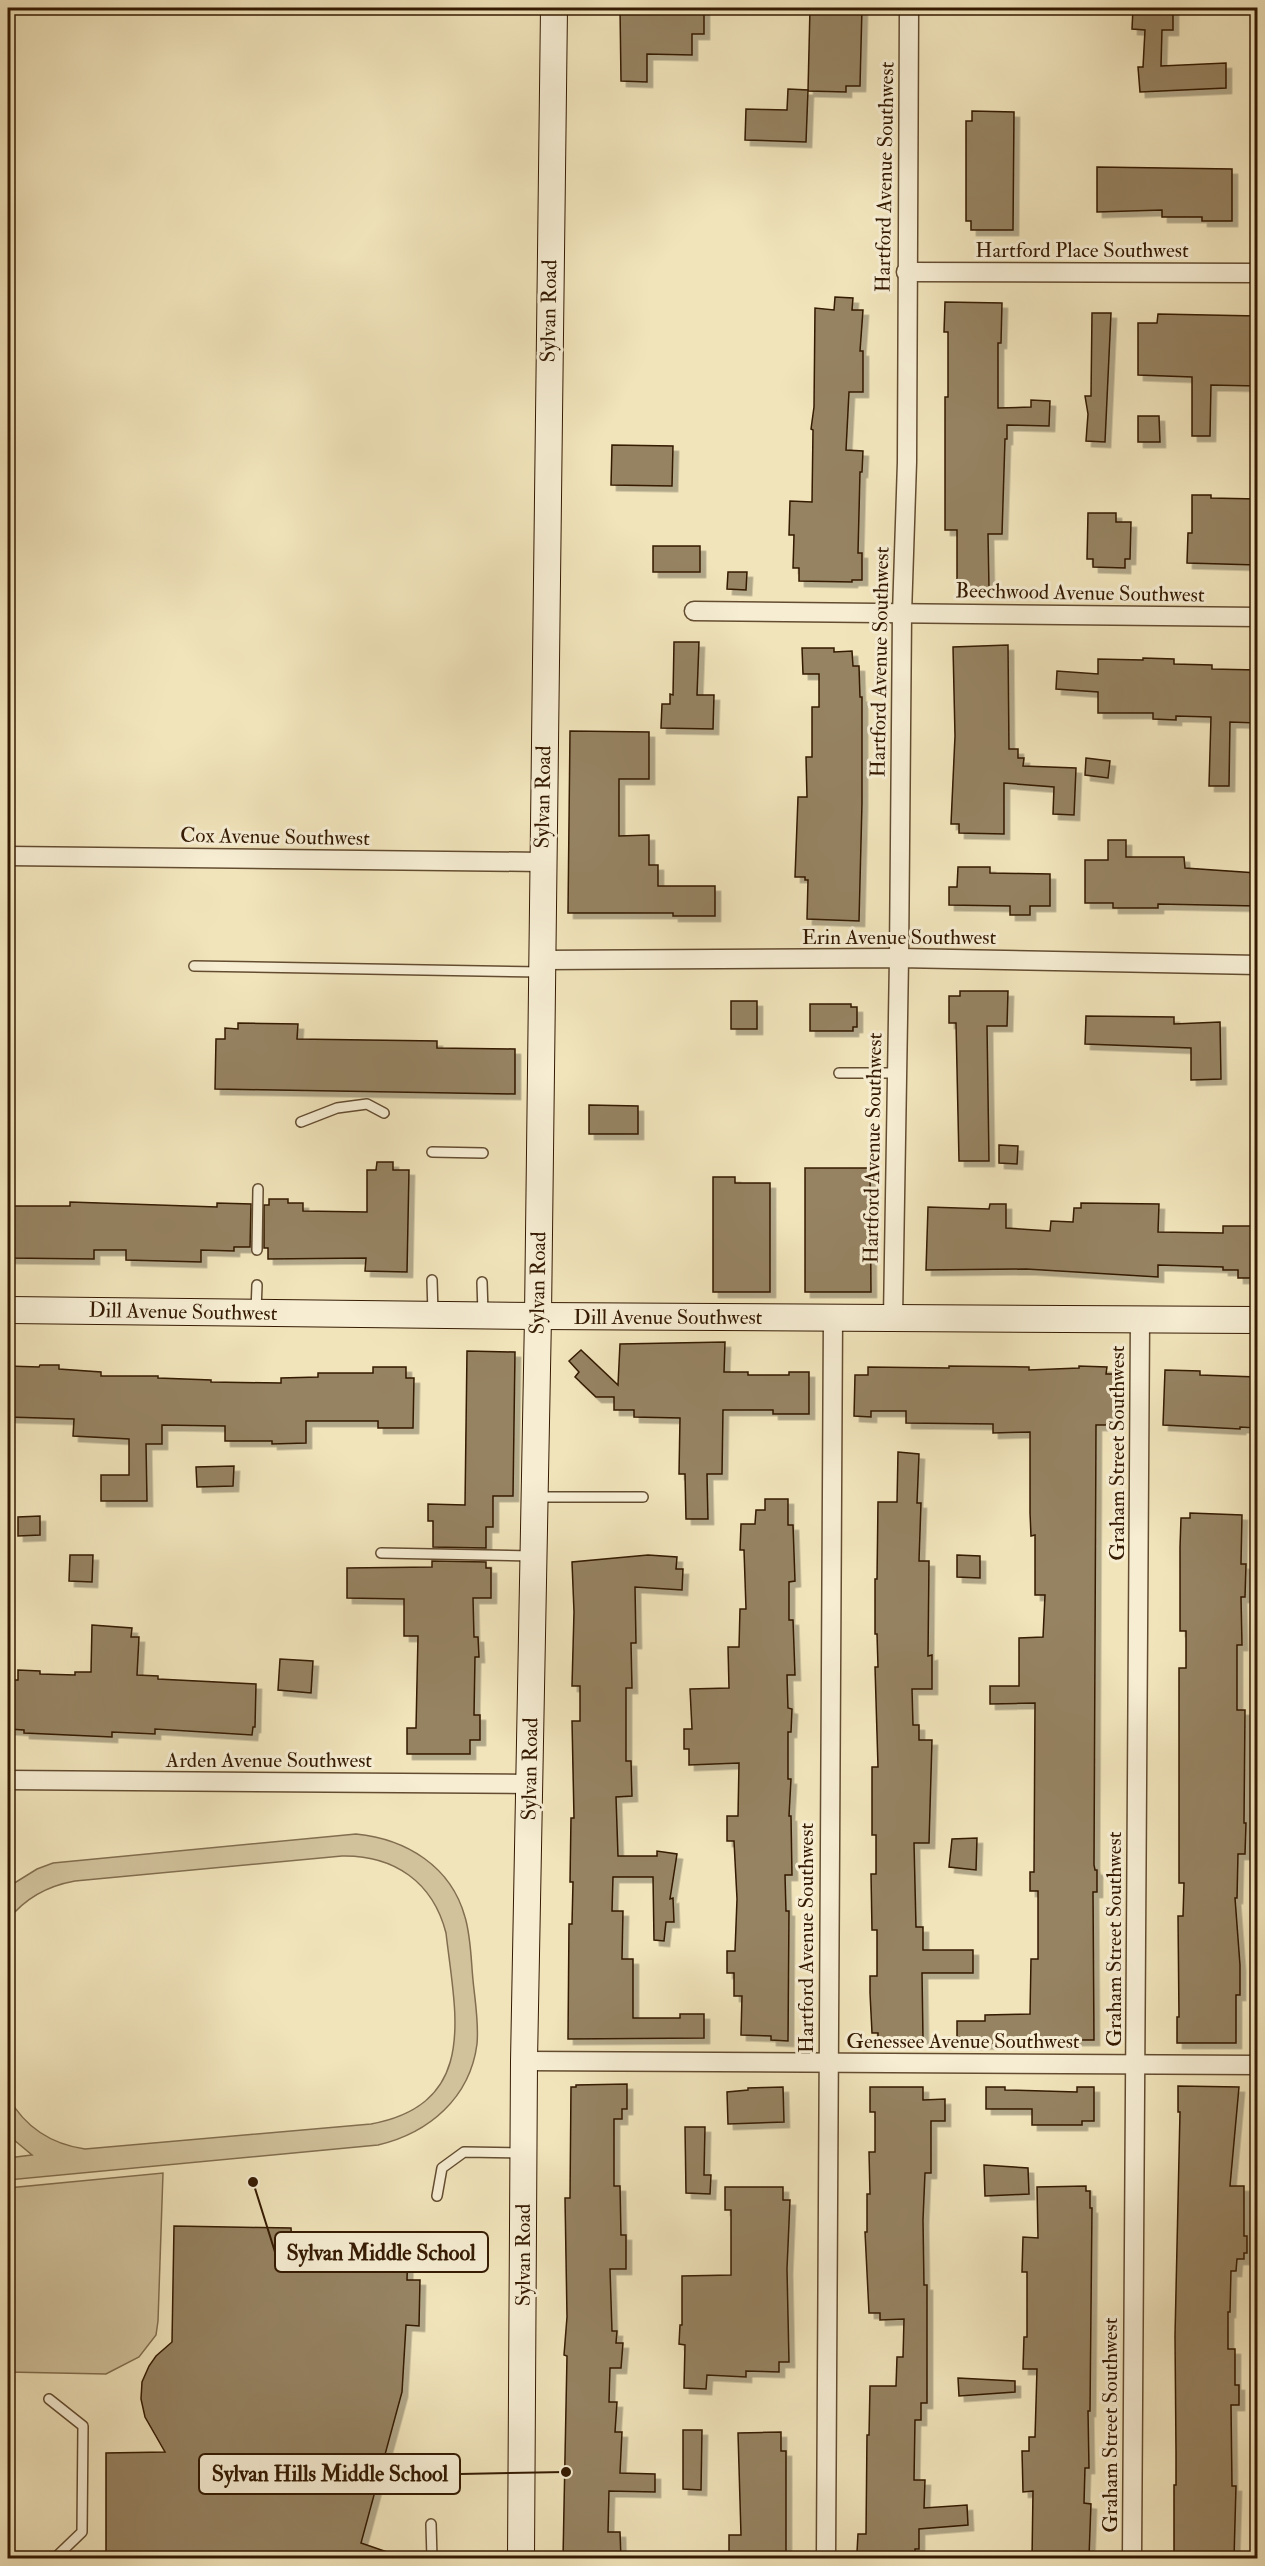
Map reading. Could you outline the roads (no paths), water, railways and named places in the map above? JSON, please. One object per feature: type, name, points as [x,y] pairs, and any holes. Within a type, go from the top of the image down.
[{"type":"main road","name":"Sylvan Road","points":[[521,2559],[524,2061],[538,1316],[554,8]]},
{"type":"main road","name":"Dill Avenue Southwest","points":[[8,1310],[483,1316],[1257,1320]]},
{"type":"street","name":"Hartford Avenue Southwest","points":[[893,1318],[902,614],[907,462],[906,272],[909,8]]},
{"type":"street","name":"Hartford Place Southwest","points":[[906,272],[1257,273]]},
{"type":"street","name":"Beechwood Avenue Southwest","points":[[694,611],[1257,617]]},
{"type":"street","name":"Cox Avenue Southwest","points":[[8,856],[542,862]]},
{"type":"street","name":"Erin Avenue Southwest","points":[[541,966],[899,958],[1257,965]]},
{"type":"street","name":"Hartford Avenue Southwest","points":[[826,2559],[833,1317]]},
{"type":"street","name":"Graham Street Southwest","points":[[1132,2559],[1140,1319]]},
{"type":"street","name":"Arden Avenue Southwest","points":[[8,1780],[529,1784]]},
{"type":"street","name":"Genessee Avenue Southwest","points":[[524,2061],[1257,2065]]},
{"type":"lane","points":[[194,966],[541,966]]},
{"type":"lane","points":[[839,1073],[897,1073]]},
{"type":"lane","points":[[301,1122],[337,1108],[367,1104],[384,1113]]},
{"type":"lane","points":[[432,1152],[483,1153]]},
{"type":"lane","points":[[257,1250],[258,1189]]},
{"type":"lane","points":[[432,1280],[433,1315]]},
{"type":"lane","points":[[482,1282],[483,1316]]},
{"type":"lane","points":[[256,1285],[256,1313]]},
{"type":"lane","points":[[535,1497],[643,1497]]},
{"type":"lane","points":[[381,1553],[534,1556]]},
{"type":"lane","points":[[437,2196],[442,2168],[464,2152],[524,2153]]},
{"type":"lane","points":[[49,2399],[83,2426],[82,2532],[55,2559]]},
{"type":"lane","points":[[431,2524],[432,2559]]},
{"type":"place","name":"Sylvan Middle School","points":[[253,2182]]},
{"type":"place","name":"Sylvan Hills Middle School","points":[[566,2472]]}]
